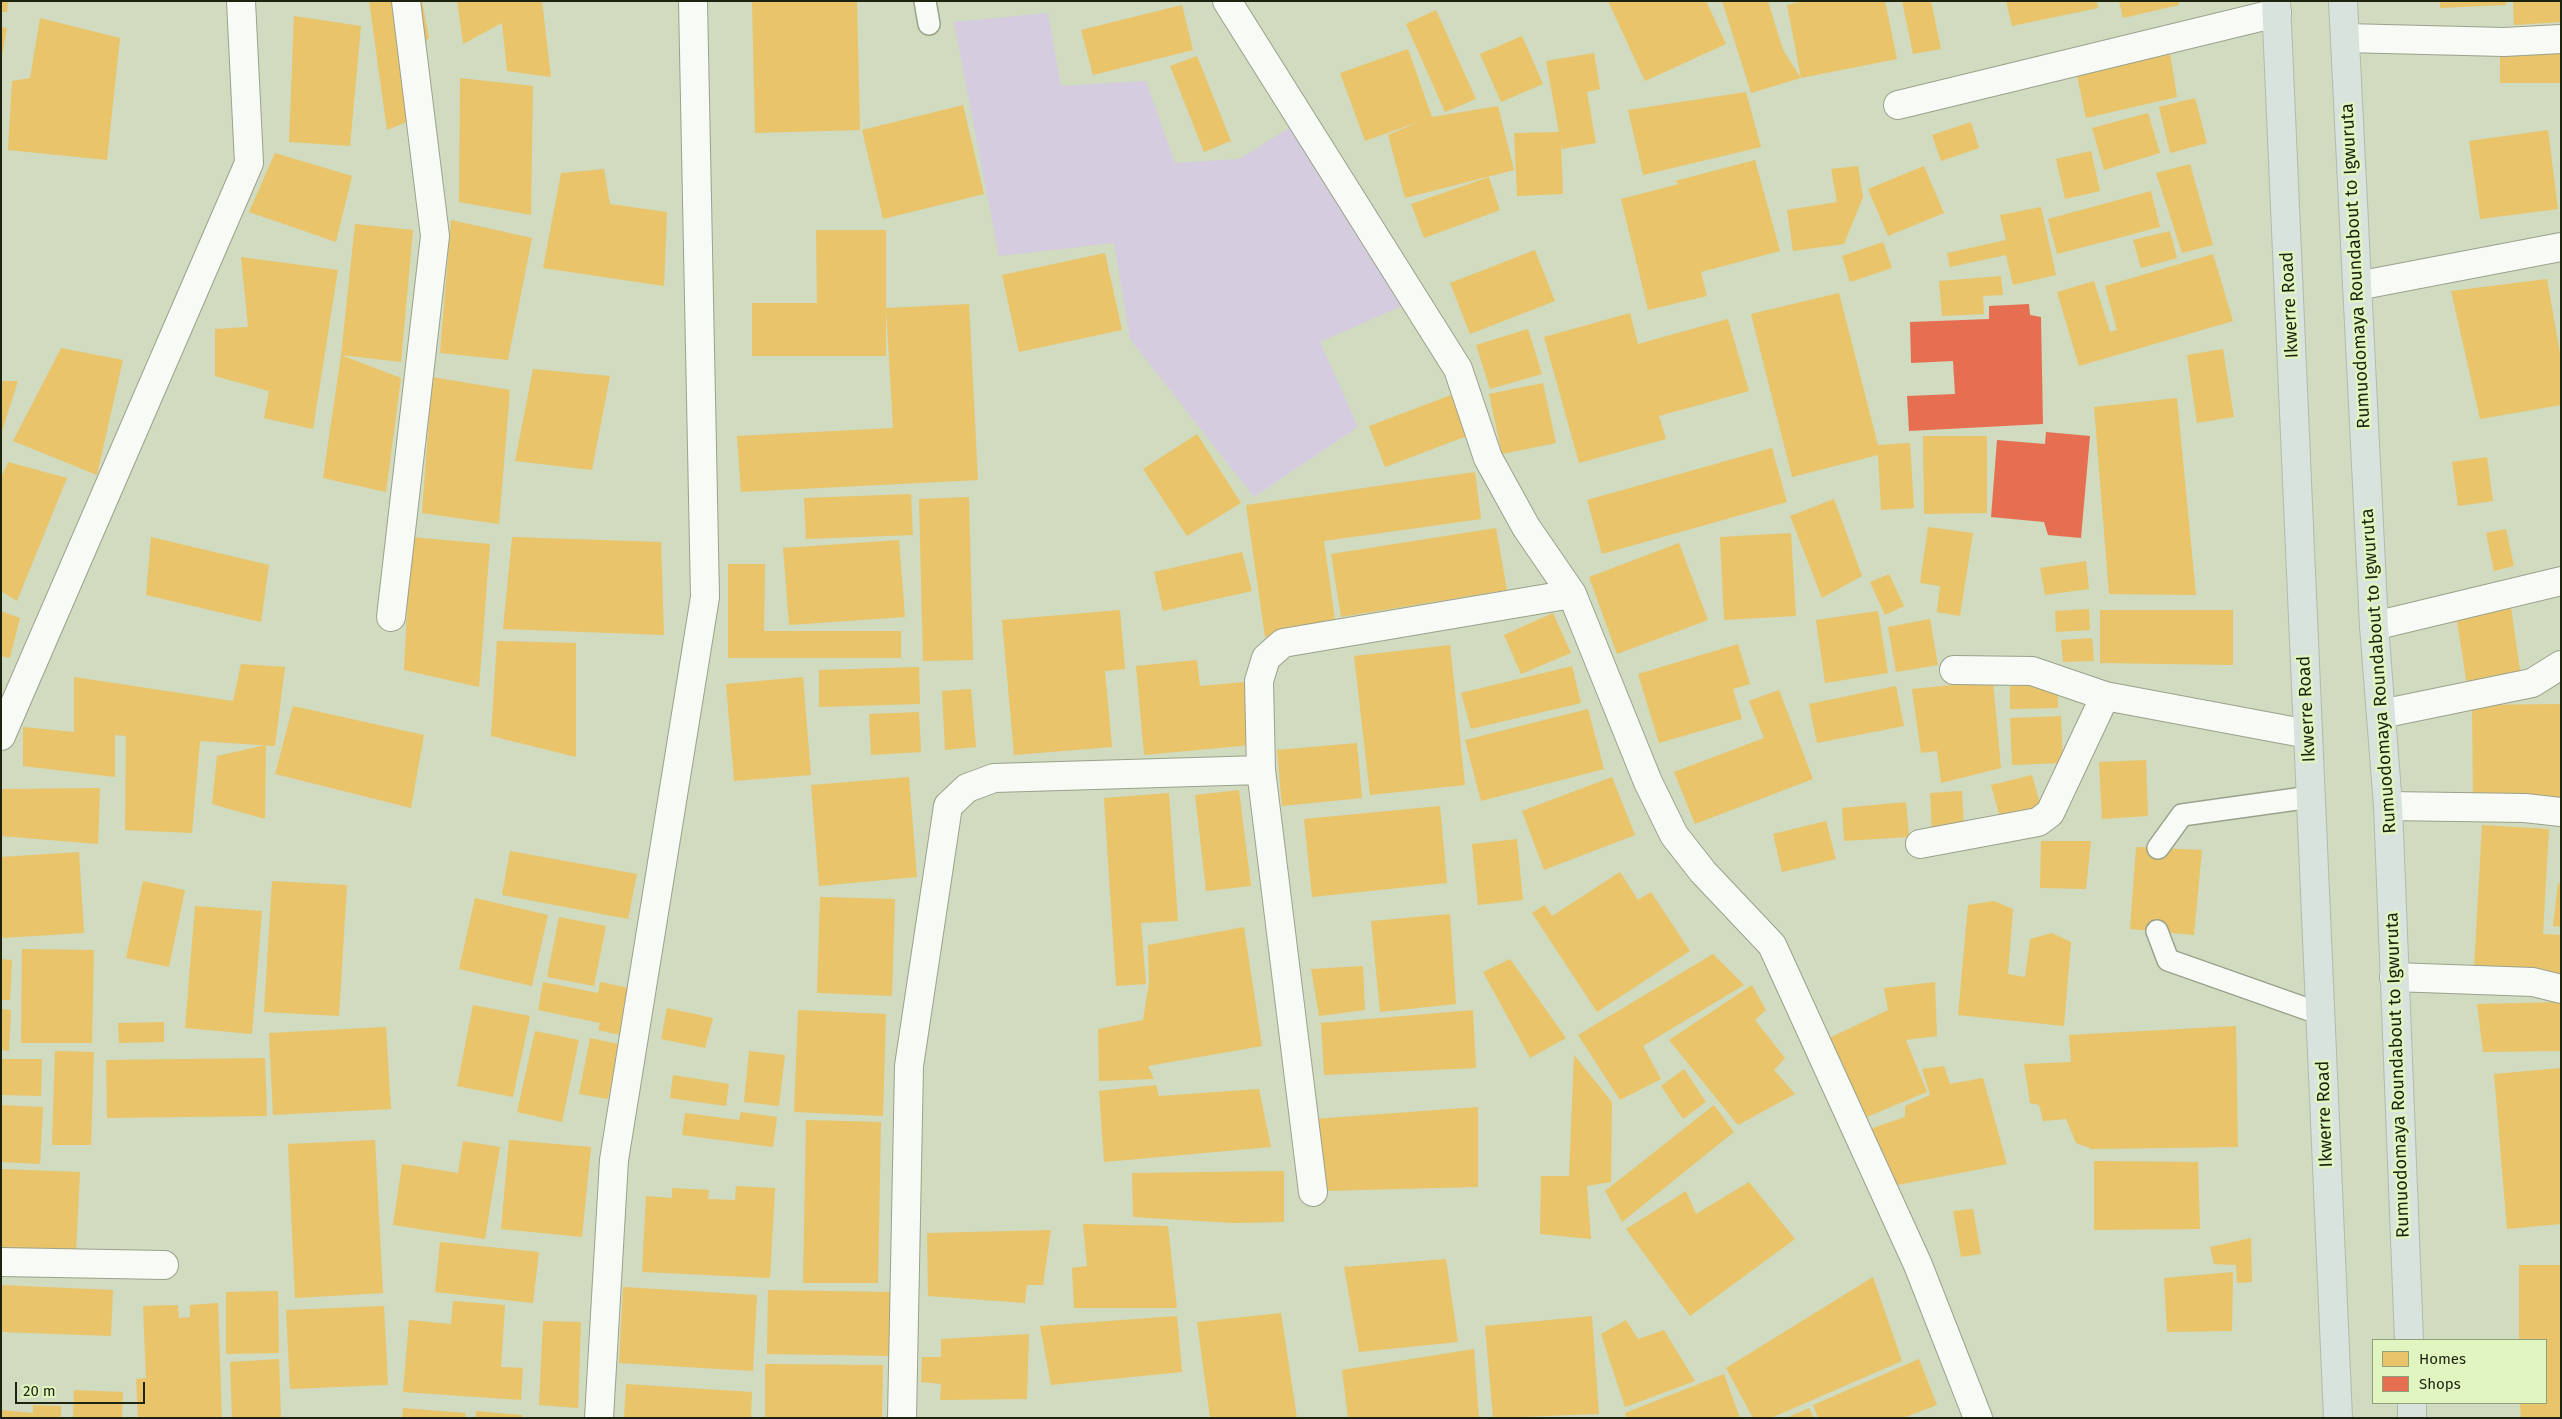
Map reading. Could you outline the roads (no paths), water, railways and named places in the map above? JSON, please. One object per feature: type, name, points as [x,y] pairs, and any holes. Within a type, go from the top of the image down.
[{"type":"main road","name":"Rumuodomaya Roundabout to Igwuruta","points":[[2343,1],[2374,626],[2388,806],[2409,1339]]},
{"type":"main road","name":"Ikwerre Road","points":[[2276,7],[2338,1418]]},
{"type":"main road","points":[[2412,1404],[2412,1418]]},
{"type":"street","points":[[1,736],[249,163],[241,1]]},
{"type":"street","points":[[391,617],[434,236],[406,1]]},
{"type":"street","points":[[599,1418],[614,1160],[705,597],[693,1]]},
{"type":"street","points":[[1227,1],[1458,369],[1488,458],[1526,527],[1572,594],[1648,782],[1674,835],[1703,872],[1772,945],[1918,1265],[1978,1418]]},
{"type":"street","points":[[1898,105],[2276,7]]},
{"type":"street","points":[[2345,38],[2504,42],[2561,39]]},
{"type":"street","points":[[2357,286],[2561,247]]},
{"type":"street","points":[[2374,626],[2561,581]]},
{"type":"street","points":[[1314,1192],[1261,770],[1259,681],[1266,658],[1283,643],[1572,594]]},
{"type":"street","points":[[2381,714],[2532,683],[2561,665]]},
{"type":"street","points":[[1954,670],[2032,671],[2105,696],[2308,734]]},
{"type":"street","points":[[1920,844],[2038,822],[2050,813],[2105,696]]},
{"type":"street","points":[[902,1418],[909,1066],[948,806],[967,788],[994,778],[1261,770]]},
{"type":"street","points":[[2388,806],[2524,808],[2561,812]]},
{"type":"street","points":[[2394,977],[2533,982],[2561,989]]},
{"type":"street","points":[[1,1262],[164,1265]]},
{"type":"lane","points":[[925,1],[930,24]]},
{"type":"lane","points":[[2158,848],[2182,815],[2311,797]]},
{"type":"lane","points":[[2157,931],[2168,960],[2321,1014]]}]
